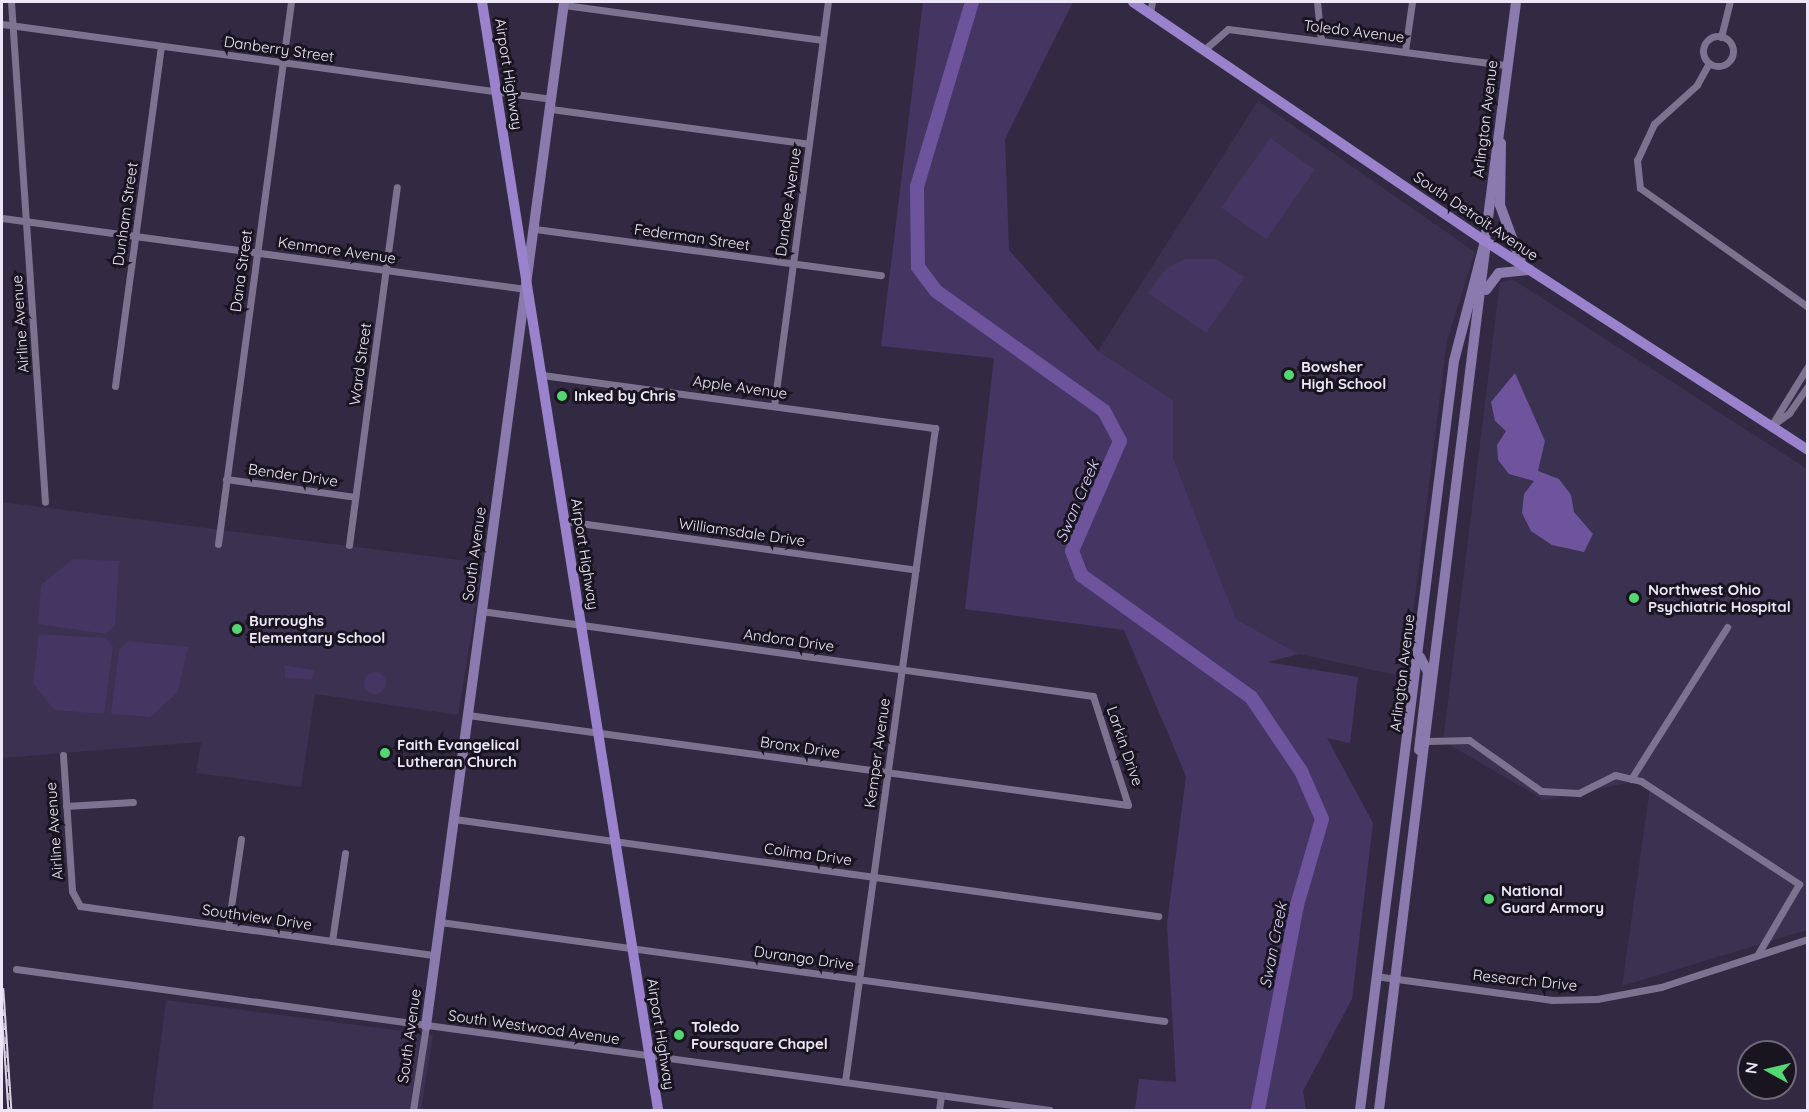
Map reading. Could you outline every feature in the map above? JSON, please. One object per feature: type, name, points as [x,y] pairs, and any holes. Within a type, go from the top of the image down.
[{"type":"main road","name":"Airport Highway","points":[[482,2],[658,1110]]},
{"type":"main road","name":"South Detroit Avenue","points":[[1133,2],[1485,241],[1808,450]]},
{"type":"street","name":"Airline Avenue","points":[[11,2],[45,502]]},
{"type":"street","name":"Dana Street","points":[[218,544],[291,2]]},
{"type":"street","name":"Dundee Avenue","points":[[774,406],[828,2]]},
{"type":"street","points":[[1150,13],[1152,2]]},
{"type":"street","points":[[1317,2],[1321,40]]},
{"type":"street","points":[[1405,51],[1412,2]]},
{"type":"street","name":"Arlington Avenue","points":[[1379,1110],[1482,298],[1485,241],[1516,2]]},
{"type":"street","points":[[1730,2],[1721,37],[1705,45],[1709,63],[1697,85],[1657,120],[1636,167],[1645,195],[1808,307]]},
{"type":"street","points":[[564,3],[823,40]]},
{"type":"street","name":"South Avenue","points":[[413,1110],[535,229],[564,3]]},
{"type":"street","name":"Danberry Street","points":[[2,24],[497,92],[552,104],[809,144]]},
{"type":"street","name":"Toledo Avenue","points":[[1205,50],[1228,29],[1508,65]]},
{"type":"street","points":[[1709,63],[1722,66],[1731,57],[1731,46],[1721,37]]},
{"type":"street","name":"Dunham Street","points":[[115,386],[161,46]]},
{"type":"street","points":[[1482,298],[1499,273],[1526,268],[1500,205],[1504,160],[1499,134]]},
{"type":"street","name":"Ward Street","points":[[349,544],[398,187]]},
{"type":"street","name":"Kenmore Avenue","points":[[2,218],[526,289]]},
{"type":"street","name":"Federman Street","points":[[535,229],[881,275]]},
{"type":"street","name":"Arlington Avenue","points":[[1360,1110],[1375,976],[1420,657],[1454,361],[1485,241]]},
{"type":"street","points":[[1772,426],[1808,366]]},
{"type":"street","name":"Apple Avenue","points":[[542,375],[935,428]]},
{"type":"street","points":[[1772,426],[1789,413],[1808,386]]},
{"type":"street","name":"Kemper Avenue","points":[[845,1082],[935,428]]},
{"type":"street","name":"Bender Drive","points":[[226,479],[355,497]]},
{"type":"street","name":"Williamsdale Drive","points":[[565,521],[916,570]]},
{"type":"street","name":"Andora Drive","points":[[481,611],[1093,696]]},
{"type":"street","points":[[1631,779],[1727,627]]},
{"type":"street","points":[[1409,873],[1410,816],[1428,672],[1420,657]]},
{"type":"street","name":"Larkin Drive","points":[[1093,696],[1128,805]]},
{"type":"street","name":"Bronx Drive","points":[[468,715],[1128,805]]},
{"type":"street","points":[[1427,741],[1469,740],[1541,791],[1579,793],[1615,775],[1631,779],[1799,884],[1758,954]]},
{"type":"street","name":"Airline Avenue","points":[[63,755],[66,806],[77,903]]},
{"type":"street","points":[[66,806],[133,802]]},
{"type":"street","name":"Colima Drive","points":[[454,819],[1158,916]]},
{"type":"street","points":[[228,927],[241,839]]},
{"type":"street","points":[[332,941],[345,853]]},
{"type":"street","name":"Southview Drive","points":[[77,903],[228,927],[435,955]]},
{"type":"street","name":"Durango Drive","points":[[440,922],[1164,1021]]},
{"type":"street","name":"Research Drive","points":[[1375,976],[1552,1000],[1597,999],[1650,990],[1808,939]]},
{"type":"street","name":"South Westwood Avenue","points":[[16,969],[1049,1110]]},
{"type":"street","points":[[939,1110],[942,1096]]},
{"type":"shaded area","points":[[923,2],[1073,2],[1005,139],[1009,250],[1098,351],[1173,400],[1173,458],[1236,619],[1299,654],[1267,662],[1358,677],[1350,743],[1327,738],[1373,823],[1352,999],[1303,1091],[1306,1110],[1135,1110],[1139,1079],[1176,1082],[1167,924],[1186,776],[1124,630],[965,609],[994,358],[881,346]]},
{"type":"shaded area","name":"Bowsher High School","points":[[1258,101],[1475,252],[1447,340],[1405,677],[1299,654],[1236,619],[1173,458],[1173,400],[1098,351]]},
{"type":"shaded area","points":[[1270,138],[1315,170],[1266,239],[1221,208]]},
{"type":"shaded area","points":[[1185,259],[1216,259],[1245,277],[1206,333],[1148,293],[1167,268]]},
{"type":"shaded area","name":"Northwest Ohio Psychiatric Hospital","points":[[1514,280],[1807,469],[1807,930],[1622,986],[1650,788],[1636,781],[1544,800],[1443,741],[1500,282]]},
{"type":"shaded area","points":[[1515,373],[1545,441],[1538,471],[1559,479],[1571,495],[1574,512],[1593,534],[1584,552],[1552,545],[1531,531],[1522,513],[1524,494],[1534,481],[1509,474],[1498,460],[1497,445],[1506,431],[1495,421],[1491,402]]},
{"type":"shaded area","name":"Burroughs Elementary School","points":[[2,502],[483,563],[458,715],[315,694],[301,787],[196,773],[201,742],[2,758]]},
{"type":"shaded area","points":[[73,559],[119,561],[115,626],[105,634],[38,624],[41,585]]},
{"type":"shaded area","points":[[39,634],[106,638],[113,647],[104,714],[54,710],[33,683]]},
{"type":"shaded area","points":[[127,641],[188,647],[178,692],[150,717],[111,714],[119,650]]},
{"type":"shaded area","points":[[284,665],[314,670],[312,679],[285,678]]},
{"type":"shaded area","points":[[375,672],[383,675],[386,683],[383,691],[375,694],[367,691],[364,683],[367,675]]},
{"type":"shaded area","points":[[166,1000],[433,1035],[421,1110],[152,1110]]},
{"type":"waterway","name":"Swan Creek","points":[[972,2],[917,187],[918,267],[936,291],[1104,411],[1120,441],[1072,551],[1081,575],[1251,697],[1301,771],[1322,819],[1297,905],[1258,1110]]},
{"type":"railway","points":[[2,988],[10,1110]]},
{"type":"place","name":"Bowsher High School","points":[[1289,375]]},
{"type":"place","name":"Inked by Chris","points":[[562,396]]},
{"type":"place","name":"Northwest Ohio Psychiatric Hospital","points":[[1634,598]]},
{"type":"place","name":"Burroughs Elementary School","points":[[237,629]]},
{"type":"place","name":"Faith Evangelical Lutheran Church","points":[[385,753]]},
{"type":"place","name":"National Guard Armory","points":[[1489,899]]},
{"type":"place","name":"Toledo Foursquare Chapel","points":[[679,1035]]}]
